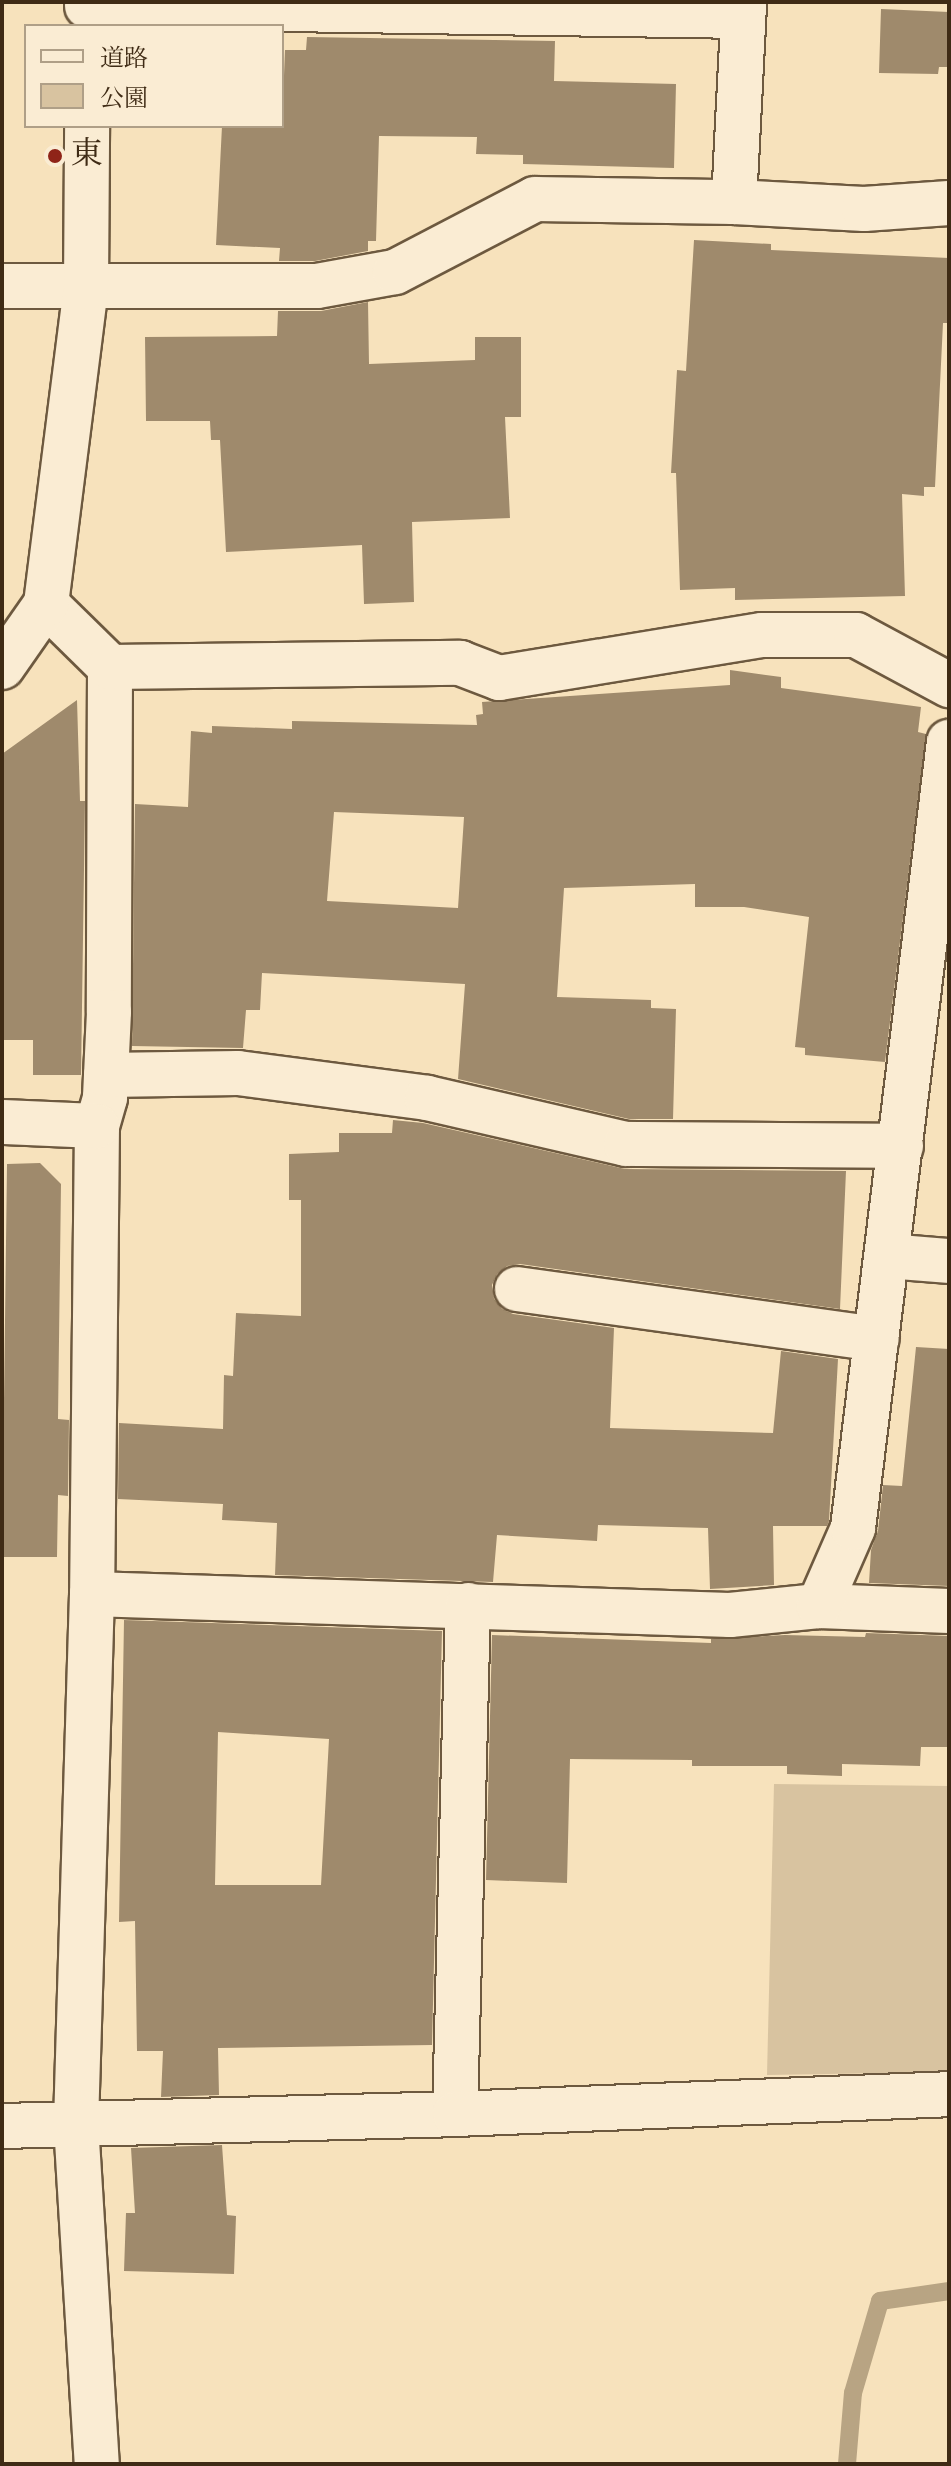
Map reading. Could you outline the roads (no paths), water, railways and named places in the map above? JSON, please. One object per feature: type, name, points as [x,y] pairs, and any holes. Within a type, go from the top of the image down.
[{"type":"street","points":[[87,11],[744,9],[734,202]]},
{"type":"street","points":[[2,667],[46,604],[86,287],[87,128]]},
{"type":"street","points":[[2,286],[317,286],[395,272],[535,199],[734,202],[864,209],[949,203]]},
{"type":"street","points":[[46,604],[110,667],[460,663],[499,678],[762,635],[856,635],[949,685]]},
{"type":"street","points":[[97,2464],[76,2124],[92,1594],[97,1126],[105,1098],[106,1075],[110,667]]},
{"type":"street","points":[[819,1606],[853,1528],[949,742]]},
{"type":"street","points":[[106,1075],[238,1073],[427,1098],[626,1144],[901,1146]]},
{"type":"street","points":[[2,1122],[97,1126]]},
{"type":"street","points":[[887,1256],[949,1261]]},
{"type":"street","points":[[517,1289],[877,1339]]},
{"type":"street","points":[[92,1594],[730,1615],[819,1606],[949,1611]]},
{"type":"street","points":[[455,2114],[468,1605]]},
{"type":"street","points":[[2,2126],[455,2114],[949,2094]]},
{"type":"waterway","points":[[847,2464],[853,2393],[880,2301],[949,2291]]},
{"type":"place","name":"東","points":[[55,156]]}]
